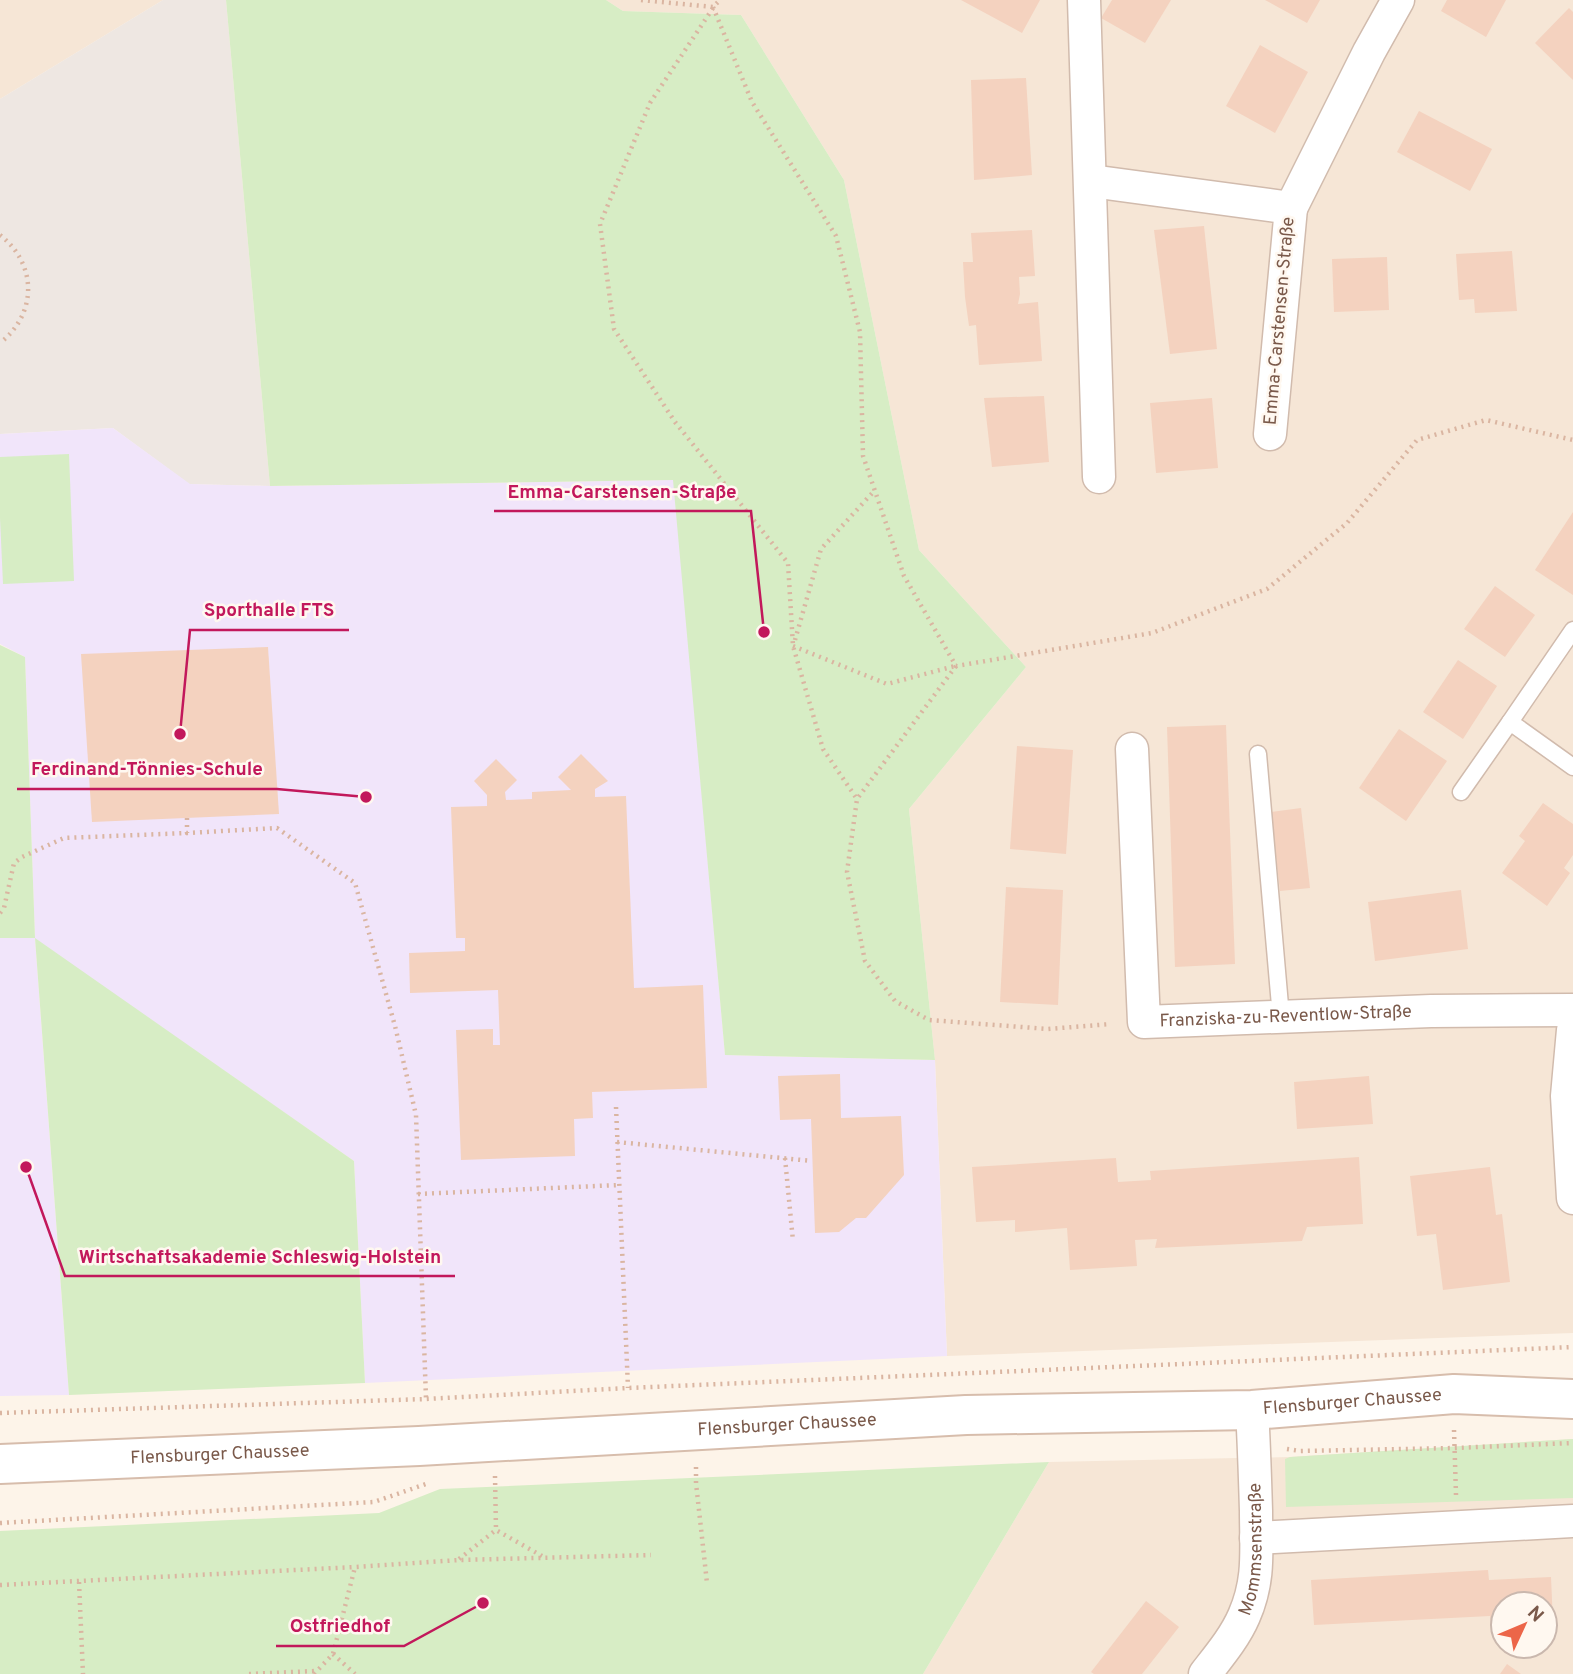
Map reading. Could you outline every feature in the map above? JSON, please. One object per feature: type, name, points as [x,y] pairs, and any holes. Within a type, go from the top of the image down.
[{"type":"main road","name":"Flensburger Chaussee","points":[[0,1464],[419,1446],[966,1415],[1253,1428],[1454,1394],[1573,1399]]},
{"type":"street","points":[[1084,0],[1099,477]]},
{"type":"street","name":"Emma-Carstensen-Straße","points":[[1270,434],[1291,208],[1398,0]]},
{"type":"street","name":"Emma-Carstensen-Straße","points":[[1091,181],[1291,208]]},
{"type":"street","name":"Franziska-zu-Reventlow-Straße","points":[[1132,750],[1144,1022],[1573,1010]]},
{"type":"street","points":[[1573,1030],[1570,1096],[1573,1198]]},
{"type":"street","name":"Mommsenstraße","points":[[1205,1674],[1244,1618],[1253,1590],[1257,1566],[1253,1428]]},
{"type":"street","points":[[1256,1538],[1573,1521]]},
{"type":"lane","points":[[1461,792],[1573,630]]},
{"type":"lane","points":[[1510,723],[1573,767]]},
{"type":"lane","points":[[1258,754],[1281,1017]]},
{"type":"path","points":[[641,0],[713,7]]},
{"type":"path","points":[[719,0],[650,103],[600,224],[614,329],[675,422],[788,563],[793,646],[823,749],[858,799]]},
{"type":"path","points":[[713,7],[752,102],[836,236],[860,332],[863,456],[904,576],[956,666]]},
{"type":"path","points":[[0,235],[14,247],[23,262],[28,278],[28,296],[18,325],[0,343]]},
{"type":"path","points":[[793,646],[887,684],[956,666],[1152,633],[1267,589],[1347,523],[1418,440],[1486,420],[1573,440]]},
{"type":"path","points":[[793,646],[821,549],[875,490]]},
{"type":"path","points":[[956,666],[858,799],[847,872],[865,961],[895,1001],[929,1020],[1048,1029],[1144,1022]]},
{"type":"path","points":[[187,818],[187,833]]},
{"type":"path","points":[[0,913],[7,899],[14,863],[64,838],[277,828],[355,883],[395,1026],[416,1115],[426,1399]]},
{"type":"path","points":[[616,1107],[628,1388]]},
{"type":"path","points":[[617,1142],[812,1161]]},
{"type":"path","points":[[785,1158],[793,1241]]},
{"type":"path","points":[[418,1194],[619,1185]]},
{"type":"path","points":[[0,1413],[426,1399],[1573,1347]]},
{"type":"path","points":[[1455,1352],[1458,1526]]},
{"type":"path","points":[[1253,1428],[1300,1451],[1573,1443]]},
{"type":"path","points":[[696,1466],[707,1583]]},
{"type":"path","points":[[484,1477],[495,1476],[496,1530]]},
{"type":"path","points":[[0,1522],[374,1502],[439,1480]]},
{"type":"path","points":[[496,1530],[545,1557]]},
{"type":"path","points":[[458,1560],[496,1530]]},
{"type":"path","points":[[0,1586],[458,1560],[651,1555]]},
{"type":"path","points":[[249,1674],[315,1673],[333,1654],[355,1567]]},
{"type":"path","points":[[79,1581],[83,1674]]},
{"type":"path","points":[[333,1654],[355,1674]]},
{"type":"shaded area","points":[[0,0],[163,0],[0,99]]},
{"type":"shaded area","points":[[163,0],[226,0],[270,486],[189,484],[113,428],[0,434],[0,99]]},
{"type":"shaded area","points":[[606,0],[1573,0],[1573,1333],[947,1356],[935,1060],[909,809],[1026,667],[919,550],[844,180],[741,15],[623,11]]},
{"type":"shaded area","points":[[113,428],[190,484],[270,486],[674,480],[725,1055],[935,1060],[947,1356],[365,1383],[354,1161],[35,939],[69,1395],[0,1396],[0,938],[35,938],[25,657],[0,644],[0,434]]},
{"type":"shaded area","points":[[1573,1439],[1573,1674],[923,1674],[1049,1462],[1290,1457]]},
{"type":"green space","points":[[226,0],[606,0],[623,11],[741,15],[844,180],[919,550],[1026,667],[909,809],[935,1060],[725,1055],[673,480],[270,486]]},
{"type":"green space","points":[[69,454],[74,581],[3,584],[0,457]]},
{"type":"green space","points":[[0,645],[25,657],[35,938],[0,938]]},
{"type":"green space","points":[[35,938],[354,1161],[365,1383],[69,1395]]},
{"type":"green space","points":[[1573,1439],[1573,1498],[1286,1507],[1285,1459],[1290,1457]]},
{"type":"green space","points":[[1049,1462],[923,1674],[0,1674],[0,1531],[379,1513],[440,1489]]},
{"type":"building","points":[[961,0],[1040,0],[1022,33]]},
{"type":"building","points":[[1112,0],[1171,0],[1145,43],[1101,18]]},
{"type":"building","points":[[1265,0],[1320,0],[1307,23]]},
{"type":"building","points":[[1447,0],[1506,0],[1486,37],[1441,11]]},
{"type":"building","points":[[1569,8],[1573,12],[1573,80],[1535,43]]},
{"type":"building","points":[[1260,45],[1308,72],[1275,133],[1226,106]]},
{"type":"building","points":[[1026,78],[1032,175],[974,180],[971,80]]},
{"type":"building","points":[[1419,111],[1492,149],[1470,191],[1397,152]]},
{"type":"building","points":[[1204,226],[1217,349],[1170,354],[1154,230]]},
{"type":"building","points":[[1032,230],[1035,276],[1019,277],[1018,304],[1038,302],[1042,361],[979,365],[976,325],[969,326],[965,297],[963,262],[973,262],[971,233]]},
{"type":"building","points":[[1512,251],[1517,311],[1475,313],[1474,299],[1459,300],[1456,254]]},
{"type":"building","points":[[1387,257],[1389,310],[1334,312],[1332,259]]},
{"type":"building","points":[[1044,396],[1049,462],[992,467],[984,398]]},
{"type":"building","points":[[1212,398],[1218,468],[1156,473],[1150,403]]},
{"type":"building","points":[[1573,512],[1573,595],[1535,570]]},
{"type":"building","points":[[1495,586],[1535,615],[1505,657],[1464,629]]},
{"type":"building","points":[[268,647],[279,814],[92,822],[81,654]]},
{"type":"building","points":[[1458,660],[1497,686],[1463,739],[1423,712]]},
{"type":"building","points":[[1226,725],[1235,964],[1175,967],[1167,727]]},
{"type":"building","points":[[1399,729],[1447,761],[1406,821],[1359,788]]},
{"type":"building","points":[[1017,746],[1073,750],[1066,854],[1010,849]]},
{"type":"building","points":[[581,754],[608,781],[595,789],[595,797],[626,796],[634,988],[703,985],[707,1088],[592,1092],[593,1118],[574,1119],[575,1156],[461,1160],[456,1030],[493,1029],[493,1045],[500,1045],[498,990],[410,993],[409,953],[465,951],[465,938],[456,938],[451,807],[487,806],[487,795],[474,781],[496,759],[517,780],[505,792],[506,800],[532,799],[532,792],[571,790],[558,777]]},
{"type":"building","points":[[1543,803],[1573,824],[1573,855],[1564,868],[1570,873],[1547,906],[1502,873],[1525,841],[1519,836]]},
{"type":"building","points":[[1301,808],[1310,888],[1280,891],[1271,812]]},
{"type":"building","points":[[1006,887],[1063,890],[1058,1005],[1000,1002]]},
{"type":"building","points":[[1461,890],[1468,949],[1375,961],[1368,902]]},
{"type":"building","points":[[840,1074],[841,1118],[901,1116],[904,1175],[866,1218],[856,1218],[839,1232],[815,1233],[811,1119],[780,1120],[778,1076]]},
{"type":"building","points":[[1369,1076],[1373,1124],[1297,1129],[1294,1082]]},
{"type":"building","points":[[1359,1157],[1363,1224],[1307,1227],[1302,1241],[1155,1248],[1157,1239],[1135,1240],[1137,1266],[1070,1270],[1067,1228],[1015,1232],[1015,1220],[976,1222],[972,1167],[1116,1158],[1118,1182],[1151,1180],[1150,1171]]},
{"type":"building","points":[[1490,1167],[1496,1215],[1502,1214],[1510,1282],[1443,1290],[1436,1234],[1417,1236],[1410,1176]]},
{"type":"building","points":[[1488,1570],[1489,1580],[1551,1577],[1552,1590],[1489,1590],[1489,1616],[1314,1625],[1311,1580]]},
{"type":"building","points":[[1146,1601],[1179,1627],[1142,1674],[1091,1672]]},
{"type":"building","points":[[1507,1664],[1521,1674],[1500,1674]]},
{"type":"place","name":"Emma-Carstensen-Straße","points":[[764,632]]},
{"type":"place","name":"Sporthalle FTS","points":[[180,734]]},
{"type":"place","name":"Ferdinand-Tönnies-Schule","points":[[366,797]]},
{"type":"place","name":"Wirtschaftsakademie Schleswig-Holstein","points":[[26,1167]]},
{"type":"place","name":"Ostfriedhof","points":[[483,1603]]}]
